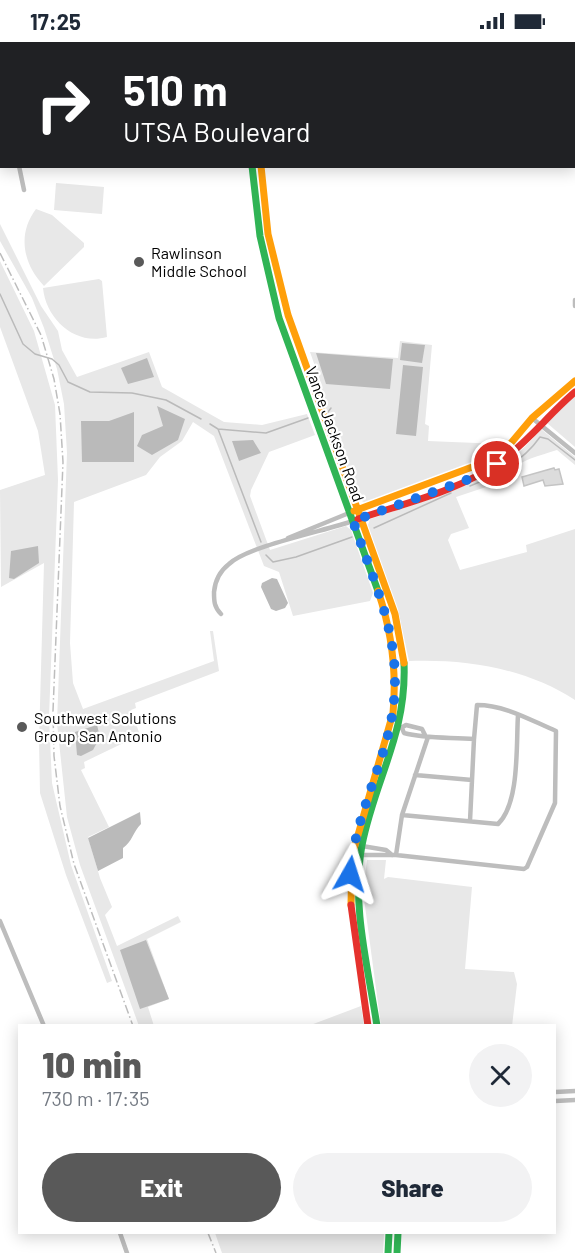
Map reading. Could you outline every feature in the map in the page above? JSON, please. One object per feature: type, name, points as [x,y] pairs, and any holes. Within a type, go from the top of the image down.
[{"type":"main road","name":"Vance Jackson Road","points":[[252,168],[260,236],[279,318],[400,629],[405,667],[400,728],[360,855],[359,899],[377,1024]]},
{"type":"main road","name":"Vance Jackson Road","points":[[261,168],[268,234],[288,315],[353,511]]},
{"type":"main road","points":[[353,511],[483,463],[511,443],[532,418],[575,381]]},
{"type":"main road","points":[[356,519],[481,474],[516,450],[539,423],[575,392]]},
{"type":"main road","name":"Vance Jackson Road","points":[[356,519],[386,614],[396,667],[396,689],[388,733],[358,825],[352,856],[351,904],[368,1024]]},
{"type":"main road","points":[[388,1253],[389,1234]]},
{"type":"main road","points":[[397,1253],[398,1234]]},
{"type":"street","points":[[19,168],[24,190]]},
{"type":"street","points":[[575,300],[575,306]]},
{"type":"street","points":[[532,418],[575,453]]},
{"type":"street","points":[[220,614],[214,603],[215,585],[219,575],[229,563],[353,511]]},
{"type":"street","points":[[278,543],[356,519]]},
{"type":"street","points":[[360,855],[394,855],[527,867],[555,803],[558,735],[556,731],[496,705],[477,705],[470,821]]},
{"type":"street","points":[[402,815],[498,824],[502,821],[513,792],[518,715]]},
{"type":"street","points":[[394,855],[402,815],[426,736],[422,729],[406,725],[400,728],[404,733],[416,736],[426,736],[474,739]]},
{"type":"street","points":[[416,736],[417,728]]},
{"type":"street","points":[[415,775],[472,780]]},
{"type":"street","points":[[362,846],[388,850],[394,855]]},
{"type":"street","points":[[379,856],[380,848]]},
{"type":"street","points":[[0,921],[43,1024]]},
{"type":"street","points":[[556,1092],[575,1091]]},
{"type":"street","points":[[556,1101],[575,1100]]},
{"type":"street","points":[[120,1234],[127,1253]]},
{"type":"shaded area","points":[[56,183],[104,187],[102,214],[54,210]]},
{"type":"shaded area","points":[[36,209],[52,215],[84,243],[84,247],[44,286],[31,268],[25,249],[26,228]]},
{"type":"shaded area","points":[[0,224],[41,306],[58,331],[62,350],[77,377],[149,352],[162,387],[224,422],[262,425],[307,414],[315,435],[269,452],[250,496],[270,550],[346,526],[351,530],[373,593],[370,601],[293,616],[279,572],[264,566],[214,436],[193,422],[182,441],[160,457],[146,475],[74,502],[70,643],[73,683],[83,709],[214,661],[210,631],[213,631],[219,671],[135,703],[136,708],[131,710],[140,735],[84,762],[85,768],[81,770],[109,827],[88,837],[100,878],[112,907],[105,915],[117,946],[178,916],[181,922],[147,939],[169,999],[148,1007],[153,1024],[138,1024],[80,865],[67,817],[57,723],[67,453],[64,404],[57,369],[44,328],[32,298],[0,241]]},
{"type":"shaded area","points":[[0,261],[34,331],[55,405],[58,480],[49,717],[52,783],[71,865],[112,981],[107,983],[66,875],[40,793],[39,740],[44,563],[1,587],[0,490],[45,475],[38,431],[0,327]]},
{"type":"shaded area","points":[[99,279],[102,281],[107,337],[84,338],[73,334],[56,320],[45,299],[43,288]]},
{"type":"shaded area","points":[[400,341],[432,345],[425,424],[429,426],[428,441],[501,444],[474,461],[364,502],[359,500],[317,386],[322,386],[310,352],[398,358]]},
{"type":"shaded area","points":[[402,343],[425,345],[422,363],[400,360]]},
{"type":"shaded area","points":[[316,353],[393,359],[390,389],[326,384]]},
{"type":"shaded area","points":[[147,358],[154,377],[128,384],[121,368]]},
{"type":"shaded area","points":[[403,365],[423,367],[416,436],[396,434]]},
{"type":"shaded area","points":[[575,395],[575,447],[547,423]]},
{"type":"shaded area","points":[[157,406],[185,419],[178,440],[152,455],[137,446],[142,435],[163,426]]},
{"type":"shaded area","points":[[134,412],[134,462],[82,462],[81,421],[109,421]]},
{"type":"shaded area","points":[[541,429],[575,457],[575,465],[557,450],[518,464],[501,482],[456,497],[469,528],[451,534],[448,540],[460,570],[527,552],[526,545],[575,529],[575,700],[536,680],[495,668],[452,662],[409,661],[398,609],[368,525],[370,519],[440,496],[485,476],[524,448]]},
{"type":"shaded area","points":[[253,440],[261,453],[239,461],[232,441]]},
{"type":"shaded area","points":[[38,546],[39,563],[14,579],[9,578],[11,551]]},
{"type":"shaded area","points":[[272,578],[277,579],[288,603],[285,608],[276,611],[271,609],[261,587],[262,583]]},
{"type":"shaded area","points":[[97,725],[100,737],[93,750],[81,756],[77,755],[75,732]]},
{"type":"shaded area","points":[[140,812],[141,824],[123,848],[123,858],[98,871],[88,838]]},
{"type":"shaded area","points":[[367,860],[386,860],[384,879],[388,877],[472,887],[465,969],[514,972],[517,984],[512,1024],[381,1024],[363,891]]},
{"type":"shaded area","points":[[146,940],[169,999],[140,1009],[120,950]]},
{"type":"shaded area","points":[[361,1006],[364,1024],[313,1024]]},
{"type":"shaded area","points":[[215,1234],[384,1234],[383,1253],[222,1253]]},
{"type":"building","points":[[554,468],[559,469],[563,484],[545,486],[543,480],[524,486],[522,477]]},
{"type":"waterway","points":[[0,294],[23,344],[35,354],[52,359],[59,365],[68,382],[90,392],[132,393],[166,400],[201,419]]},
{"type":"waterway","points":[[328,412],[331,408]]},
{"type":"waterway","points":[[210,424],[218,429],[266,433],[308,418]]},
{"type":"waterway","points":[[218,429],[261,542]]},
{"type":"waterway","points":[[470,486],[509,466],[526,453],[540,437],[548,439],[575,460]]},
{"type":"waterway","points":[[374,528],[451,493]]},
{"type":"waterway","points":[[266,555],[273,562],[296,557],[352,537]]},
{"type":"railway","points":[[0,253],[41,335],[54,379],[60,414],[63,462],[53,711],[54,756],[60,806],[74,864],[132,1024]]},
{"type":"railway","points":[[208,1234],[216,1253]]},
{"type":"traffic: fast","points":[[252,168],[260,236],[279,318],[378,591]]},
{"type":"traffic: fast","points":[[377,1024],[362,936],[358,890],[359,867],[368,821],[401,712],[404,663]]},
{"type":"traffic: fast","points":[[388,1253],[389,1234]]},
{"type":"traffic: fast","points":[[397,1253],[398,1234]]},
{"type":"traffic: slow","points":[[261,168],[268,234],[288,315],[395,614],[404,663]]},
{"type":"traffic: slow","points":[[354,511],[483,463],[511,443],[532,418],[575,381]]},
{"type":"traffic: slow","points":[[351,905],[352,856],[393,713],[392,651],[387,621],[378,591]]},
{"type":"traffic: jam","points":[[358,519],[449,489],[484,472],[520,446],[575,392]]},
{"type":"traffic: jam","points":[[351,905],[368,1024]]},
{"type":"place","name":"Rawlinson Middle School","points":[[139,262]]},
{"type":"place","name":"Southwest Solutions Group San Antonio","points":[[22,727]]},
{"type":"route","points":[[350,874],[358,825],[385,747],[396,689],[392,632],[353,521],[475,477],[497,464]]}]
